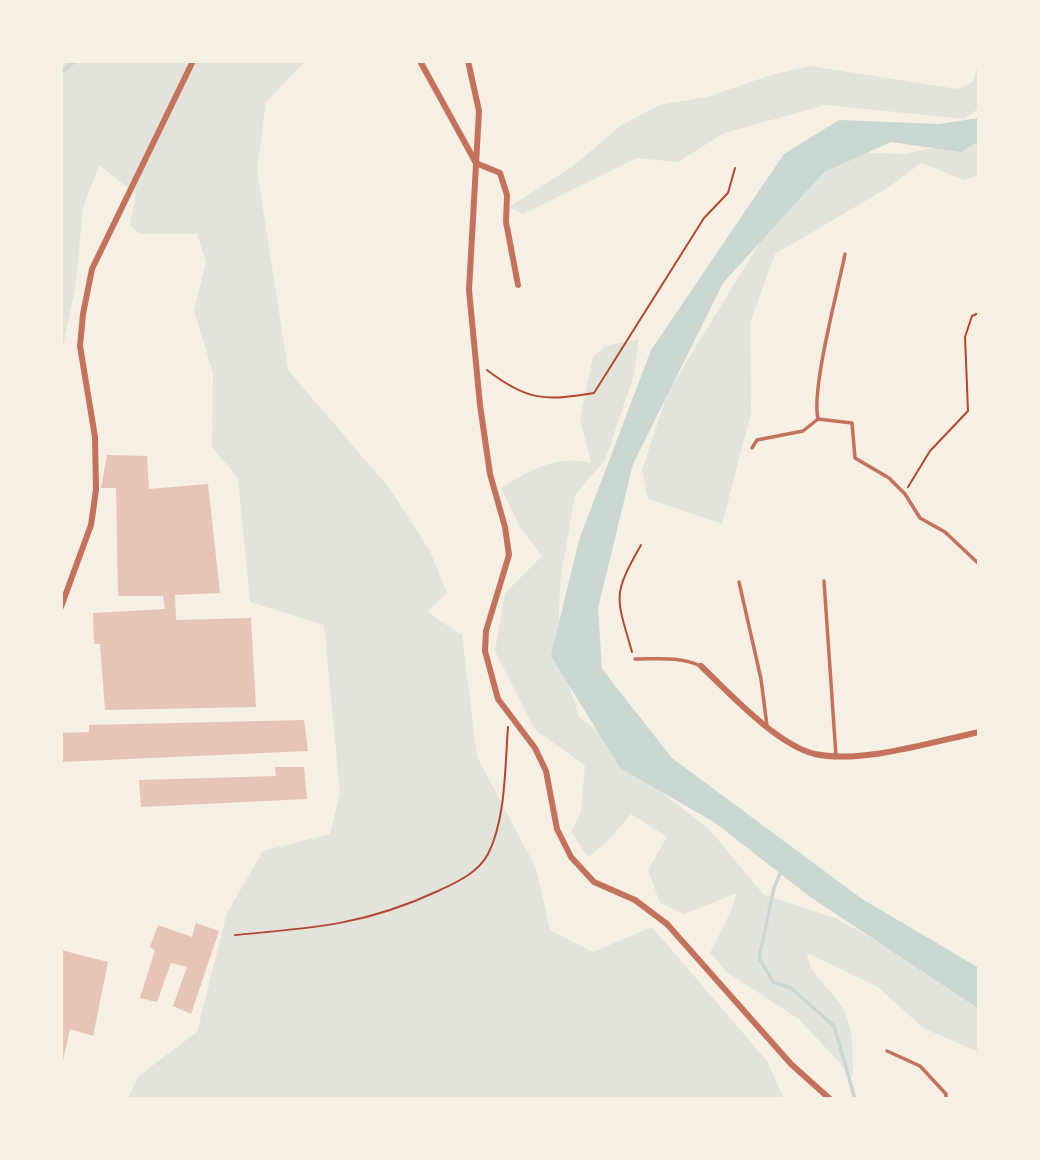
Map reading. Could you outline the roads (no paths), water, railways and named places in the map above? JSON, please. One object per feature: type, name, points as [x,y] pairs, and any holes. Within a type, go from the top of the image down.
[{"type":"street","points":[[61,607],[91,525],[96,490],[95,437],[80,346],[92,269],[193,61]]},
{"type":"street","points":[[420,61],[476,163],[500,173],[507,195],[506,222],[518,285]]},
{"type":"street","points":[[468,61],[479,111],[469,290],[480,405],[490,474],[505,527],[509,555],[486,631],[485,652],[498,699],[535,748],[546,771],[557,829],[571,856],[594,881],[635,900],[667,924],[791,1064],[830,1099]]},
{"type":"street","points":[[701,666],[767,726],[797,747],[813,754],[836,756],[892,750],[979,732]]},
{"type":"lane","points":[[818,419],[816,409],[820,380],[845,254]]},
{"type":"lane","points":[[752,448],[757,440],[803,431],[818,419],[852,423],[855,458],[888,478],[905,494],[920,518],[945,532],[979,564]]},
{"type":"lane","points":[[824,580],[836,756]]},
{"type":"lane","points":[[739,582],[761,680],[767,726]]},
{"type":"lane","points":[[635,659],[669,658],[687,660],[701,666]]},
{"type":"lane","points":[[887,1051],[920,1066],[946,1094],[946,1099]]},
{"type":"waterway","points":[[61,73],[75,61]]},
{"type":"waterway","points":[[781,871],[774,888],[759,958],[773,982],[791,988],[834,1026],[855,1099]]}]
